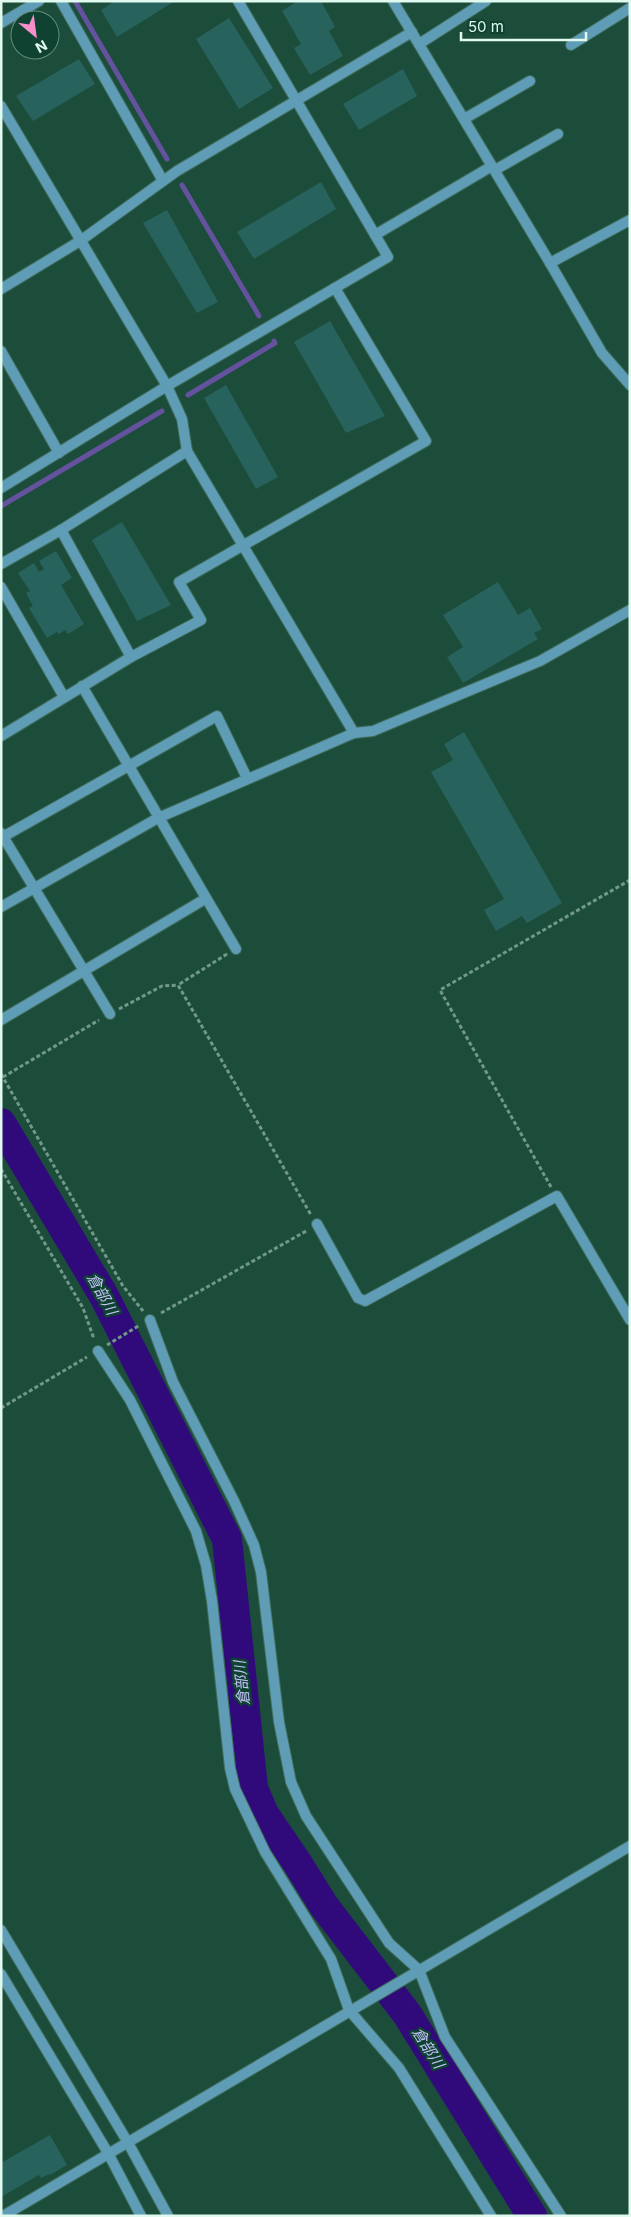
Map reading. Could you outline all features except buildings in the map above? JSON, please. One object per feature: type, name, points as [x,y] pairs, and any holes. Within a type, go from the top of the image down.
[{"type":"street","points":[[1,23],[39,1]]},
{"type":"street","points":[[61,1],[163,181]]},
{"type":"street","points":[[1,488],[167,386],[388,257],[238,1]]},
{"type":"street","points":[[393,1],[494,168],[602,353],[630,385]]},
{"type":"street","points":[[419,44],[486,1]]},
{"type":"street","points":[[571,45],[630,8]]},
{"type":"street","points":[[1,289],[80,241],[163,181],[296,99],[412,32]]},
{"type":"street","points":[[464,119],[530,81]]},
{"type":"street","points":[[1,106],[167,386],[182,420],[187,451],[354,733]]},
{"type":"street","points":[[375,235],[558,134]]},
{"type":"street","points":[[550,263],[630,220]]},
{"type":"street","points":[[1,736],[132,657],[201,620],[179,582],[426,441],[335,288]]},
{"type":"street","points":[[1,351],[59,453]]},
{"type":"street","points":[[1,564],[61,530],[187,451]]},
{"type":"street","points":[[61,530],[132,657]]},
{"type":"street","points":[[1,587],[64,697]]},
{"type":"street","points":[[1,907],[158,818],[354,733],[373,731],[540,661],[630,610]]},
{"type":"street","points":[[82,686],[236,949]]},
{"type":"street","points":[[110,1014],[2,836],[216,716],[247,778]]},
{"type":"street","points":[[1,1020],[205,899]]},
{"type":"street","points":[[317,1224],[358,1298],[365,1301],[556,1196],[630,1320]]},
{"type":"street","points":[[150,1320],[173,1382],[234,1501],[254,1545],[261,1572],[279,1722],[291,1782],[306,1816],[389,1943],[416,1972],[445,2037],[561,2216]]},
{"type":"street","points":[[101,1349],[130,1400],[196,1531],[206,1565],[212,1601],[230,1768],[235,1789],[265,1852],[331,1959],[349,2010],[398,2068],[491,2216]]},
{"type":"street","points":[[3,2216],[127,2141],[182,2111],[349,2010],[630,1846]]},
{"type":"street","points":[[1,1930],[127,2141],[168,2216]]},
{"type":"street","points":[[1,1974],[108,2153],[141,2216]]},
{"type":"path","points":[[556,1196],[440,990],[630,880]]},
{"type":"path","points":[[150,1320],[123,1286],[2,1075],[162,986],[178,985],[236,949]]},
{"type":"path","points":[[1,1408],[317,1224],[178,985]]},
{"type":"path","points":[[1,1169],[83,1308],[101,1349]]},
{"type":"waterway","points":[[75,1],[167,159]]},
{"type":"waterway","points":[[182,185],[259,316]]},
{"type":"waterway","points":[[188,395],[275,343],[274,341]]},
{"type":"waterway","points":[[1,506],[162,411]]},
{"type":"waterway","name":"倉部川","points":[[1,1123],[104,1296],[227,1539],[253,1788],[264,1814],[324,1906],[407,2014],[532,2216]]}]
